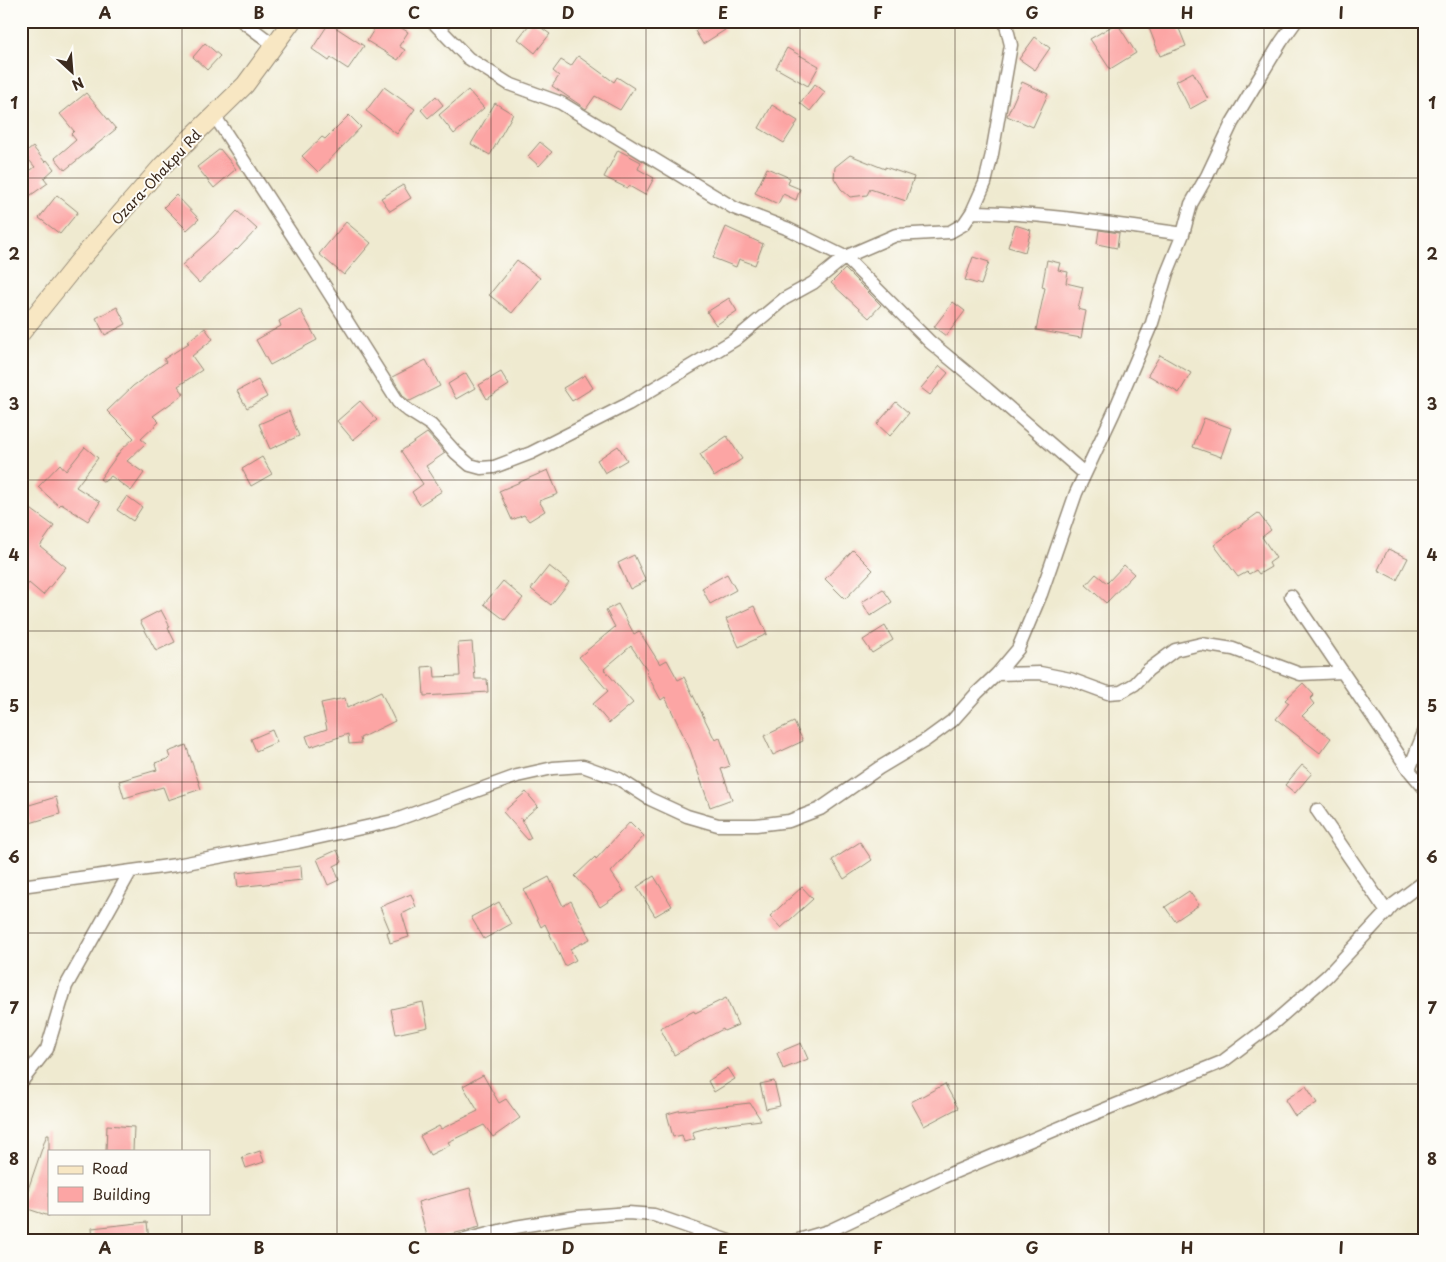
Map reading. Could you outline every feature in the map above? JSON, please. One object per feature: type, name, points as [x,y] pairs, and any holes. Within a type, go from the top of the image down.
[{"type":"main road","name":"Ozara-Ohakpu Rd","points":[[21,334],[79,261],[162,166],[245,85],[292,21]]},
{"type":"street","points":[[242,21],[274,45]]},
{"type":"street","points":[[432,21],[468,58],[509,84],[561,103],[734,208],[786,228],[845,256],[930,342],[1084,473]]},
{"type":"street","points":[[214,116],[398,402],[432,425],[470,466],[481,468],[494,467],[531,453],[628,404],[736,339],[784,299],[813,283],[845,256],[896,235],[950,232],[964,224],[972,212],[985,183],[1004,90],[1011,46],[1005,21]]},
{"type":"street","points":[[21,886],[176,866],[393,821],[517,776],[553,768],[583,766],[619,778],[650,799],[687,816],[718,825],[756,825],[789,821],[820,809],[892,760],[926,740],[952,721],[1018,649],[1041,594],[1084,473],[1114,412],[1152,323],[1167,273],[1183,234],[1191,204],[1207,176],[1232,123],[1281,42],[1296,21]]},
{"type":"street","points":[[972,212],[1015,212],[1081,219],[1183,234]]},
{"type":"street","points":[[1291,596],[1409,770],[1425,789]]},
{"type":"street","points":[[997,674],[1040,673],[1070,678],[1108,693],[1121,692],[1135,684],[1148,670],[1175,650],[1202,644],[1233,649],[1300,674],[1343,672]]},
{"type":"street","points":[[1409,770],[1425,730]]},
{"type":"street","points":[[1317,810],[1387,912]]},
{"type":"street","points":[[21,1082],[47,1048],[66,986],[130,872]]},
{"type":"street","points":[[795,1241],[829,1231],[943,1178],[1076,1121],[1222,1062],[1272,1025],[1327,976],[1394,904],[1425,881]]},
{"type":"street","points":[[461,1241],[515,1227],[577,1217],[628,1213],[654,1215],[729,1241]]},
{"type":"building","points":[[379,21],[390,21],[408,32],[399,46],[405,50],[398,60],[367,41]]},
{"type":"building","points":[[532,21],[550,34],[535,53],[518,39]]},
{"type":"building","points":[[709,21],[719,21],[725,30],[703,44],[695,31]]},
{"type":"building","points":[[1166,21],[1176,21],[1186,46],[1160,56],[1149,28]]},
{"type":"building","points":[[329,23],[364,46],[348,69],[331,58],[329,61],[312,49]]},
{"type":"building","points":[[1117,23],[1136,53],[1110,69],[1090,39]]},
{"type":"building","points":[[1035,37],[1050,48],[1035,70],[1019,59]]},
{"type":"building","points":[[205,43],[220,56],[207,70],[193,57]]},
{"type":"building","points":[[787,48],[819,66],[808,86],[776,68]]},
{"type":"building","points":[[578,56],[614,82],[617,77],[634,88],[620,110],[595,96],[586,109],[552,86],[559,76],[553,71],[561,60],[571,66]]},
{"type":"building","points":[[1193,72],[1208,99],[1190,109],[1176,81]]},
{"type":"building","points":[[1022,82],[1048,94],[1033,127],[1007,116]]},
{"type":"building","points":[[815,84],[825,92],[810,111],[800,103]]},
{"type":"building","points":[[384,87],[415,109],[397,134],[366,111]]},
{"type":"building","points":[[468,90],[484,108],[454,134],[439,115]]},
{"type":"building","points":[[86,93],[116,129],[65,170],[55,158],[76,140],[71,134],[74,131],[60,114]]},
{"type":"building","points":[[436,96],[443,105],[428,118],[421,110]]},
{"type":"building","points":[[495,103],[513,114],[490,155],[471,144]]},
{"type":"building","points":[[772,105],[798,121],[784,143],[759,128]]},
{"type":"building","points":[[349,115],[361,127],[318,172],[302,156],[322,137],[325,139]]},
{"type":"building","points":[[540,142],[552,152],[539,166],[528,156]]},
{"type":"building","points":[[33,147],[45,162],[47,160],[54,169],[44,178],[48,183],[21,202],[21,177],[35,167],[24,154]]},
{"type":"building","points":[[220,149],[236,169],[214,188],[197,167]]},
{"type":"building","points":[[618,150],[641,162],[638,169],[654,178],[645,195],[629,186],[627,188],[604,177]]},
{"type":"building","points":[[850,155],[885,169],[885,167],[914,177],[906,201],[870,189],[867,195],[850,197],[841,189],[834,178],[835,167]]},
{"type":"building","points":[[767,168],[790,178],[788,184],[800,189],[796,200],[783,194],[778,204],[755,193]]},
{"type":"building","points":[[403,185],[411,198],[390,211],[381,198]]},
{"type":"building","points":[[57,195],[78,212],[60,234],[39,218]]},
{"type":"building","points":[[176,195],[199,219],[187,230],[164,207]]},
{"type":"building","points":[[237,211],[257,229],[237,250],[199,283],[182,265],[214,236]]},
{"type":"building","points":[[346,222],[371,243],[344,275],[319,254]]},
{"type":"building","points":[[1015,225],[1031,230],[1025,252],[1008,247]]},
{"type":"building","points":[[726,227],[763,244],[755,265],[739,259],[736,267],[713,258]]},
{"type":"building","points":[[1099,230],[1119,233],[1117,248],[1097,244]]},
{"type":"building","points":[[973,257],[989,262],[981,285],[965,280]]},
{"type":"building","points":[[517,260],[540,278],[512,313],[489,295]]},
{"type":"building","points":[[1047,260],[1060,263],[1058,270],[1068,272],[1066,283],[1083,287],[1078,309],[1086,311],[1081,338],[1036,330],[1045,288],[1042,287]]},
{"type":"building","points":[[845,269],[881,305],[869,318],[831,283]]},
{"type":"building","points":[[729,298],[737,311],[716,325],[707,312]]},
{"type":"building","points":[[953,302],[965,311],[946,336],[934,327]]},
{"type":"building","points":[[117,307],[126,324],[105,335],[96,318]]},
{"type":"building","points":[[300,309],[317,340],[270,365],[256,340],[281,326],[279,321]]},
{"type":"building","points":[[205,328],[213,339],[192,356],[202,370],[178,386],[184,394],[153,416],[159,422],[141,439],[146,443],[127,461],[144,473],[131,491],[111,476],[104,482],[100,479],[121,450],[134,438],[107,411],[133,386],[166,362],[164,359],[189,343],[187,342]]},
{"type":"building","points":[[1160,355],[1191,373],[1179,393],[1148,375]]},
{"type":"building","points":[[426,360],[440,386],[410,401],[404,397],[392,377]]},
{"type":"building","points":[[940,366],[948,373],[930,395],[921,388]]},
{"type":"building","points":[[501,372],[509,385],[487,399],[479,385]]},
{"type":"building","points":[[466,373],[475,388],[456,399],[448,384]]},
{"type":"building","points":[[585,375],[593,388],[572,401],[563,388]]},
{"type":"building","points":[[258,380],[267,397],[247,408],[237,391]]},
{"type":"building","points":[[360,401],[377,420],[353,440],[337,421]]},
{"type":"building","points":[[896,402],[909,413],[890,436],[877,424]]},
{"type":"building","points":[[289,411],[299,436],[270,449],[259,424]]},
{"type":"building","points":[[1204,418],[1231,428],[1221,457],[1193,447]]},
{"type":"building","points":[[427,433],[445,453],[426,466],[442,491],[420,505],[412,492],[423,484],[401,451]]},
{"type":"building","points":[[727,436],[742,459],[714,477],[700,454]]},
{"type":"building","points":[[618,446],[627,460],[605,473],[597,460]]},
{"type":"building","points":[[85,447],[98,458],[76,487],[100,502],[88,521],[61,504],[59,506],[38,487],[60,464],[66,471]]},
{"type":"building","points":[[262,457],[272,474],[251,486],[242,469]]},
{"type":"building","points":[[548,470],[558,494],[539,501],[545,511],[529,521],[524,515],[512,520],[499,491]]},
{"type":"building","points":[[127,496],[142,507],[133,521],[117,510]]},
{"type":"building","points":[[21,502],[54,526],[40,546],[66,567],[43,595],[29,583],[21,593]]},
{"type":"building","points":[[1258,513],[1271,530],[1262,537],[1276,558],[1269,563],[1271,567],[1259,574],[1256,570],[1238,577],[1214,545]]},
{"type":"building","points":[[1388,549],[1408,558],[1397,580],[1378,570]]},
{"type":"building","points":[[853,550],[873,570],[845,599],[825,579]]},
{"type":"building","points":[[634,555],[646,581],[630,589],[618,563]]},
{"type":"building","points":[[1124,565],[1134,574],[1106,603],[1086,585],[1096,574],[1107,583]]},
{"type":"building","points":[[549,566],[569,582],[551,605],[531,589]]},
{"type":"building","points":[[727,574],[736,590],[710,604],[702,588]]},
{"type":"building","points":[[503,581],[523,598],[505,620],[484,604]]},
{"type":"building","points":[[883,589],[892,602],[870,616],[862,602]]},
{"type":"building","points":[[618,604],[634,634],[639,631],[660,664],[667,660],[678,680],[684,677],[715,740],[720,738],[730,766],[721,769],[732,799],[710,807],[690,749],[665,697],[661,700],[646,672],[648,671],[631,646],[604,669],[633,703],[609,723],[593,704],[608,691],[579,657],[615,627],[606,610]]},
{"type":"building","points":[[754,606],[767,634],[739,647],[726,619]]},
{"type":"building","points":[[161,610],[175,642],[156,651],[140,621]]},
{"type":"building","points":[[885,626],[893,640],[872,653],[863,640]]},
{"type":"building","points":[[472,642],[475,679],[487,679],[488,692],[424,696],[422,667],[434,666],[435,677],[460,676],[458,643]]},
{"type":"building","points":[[1303,683],[1314,695],[1310,699],[1314,704],[1302,716],[1331,738],[1320,753],[1276,719],[1289,703],[1285,700]]},
{"type":"building","points":[[381,692],[395,721],[360,738],[361,743],[349,744],[348,734],[310,747],[306,736],[327,729],[321,703],[345,698],[347,708]]},
{"type":"building","points":[[794,722],[803,741],[773,755],[764,736]]},
{"type":"building","points":[[272,730],[277,742],[256,751],[251,739]]},
{"type":"building","points":[[186,745],[201,789],[168,800],[163,787],[124,798],[119,781],[157,770],[155,763],[170,758],[168,752]]},
{"type":"building","points":[[1302,765],[1312,773],[1295,793],[1285,785]]},
{"type":"building","points":[[526,792],[538,806],[522,820],[531,838],[528,840],[503,812]]},
{"type":"building","points":[[56,797],[60,814],[30,823],[26,806]]},
{"type":"building","points":[[630,822],[644,836],[611,872],[624,891],[600,907],[591,893],[575,876],[595,857],[596,859]]},
{"type":"building","points":[[860,842],[872,860],[844,879],[832,860]]},
{"type":"building","points":[[337,850],[342,862],[334,866],[339,880],[328,885],[317,859]]},
{"type":"building","points":[[301,866],[302,880],[238,887],[236,873]]},
{"type":"building","points":[[654,876],[672,906],[655,916],[637,887]]},
{"type":"building","points":[[549,877],[563,906],[571,901],[590,939],[570,949],[576,960],[565,966],[545,924],[541,927],[524,890]]},
{"type":"building","points":[[802,887],[813,899],[781,928],[770,916]]},
{"type":"building","points":[[1189,891],[1199,905],[1175,921],[1165,907]]},
{"type":"building","points":[[411,894],[416,907],[402,914],[409,937],[390,943],[387,932],[390,931],[380,907]]},
{"type":"building","points":[[499,902],[511,924],[484,939],[471,917]]},
{"type":"building","points":[[726,998],[738,1025],[724,1031],[723,1029],[674,1055],[660,1028]]},
{"type":"building","points":[[423,1002],[428,1027],[396,1034],[391,1009]]},
{"type":"building","points":[[801,1043],[808,1059],[783,1069],[777,1053]]},
{"type":"building","points":[[728,1068],[735,1079],[714,1092],[708,1081]]},
{"type":"building","points":[[483,1075],[499,1103],[506,1099],[520,1118],[493,1137],[484,1125],[448,1142],[450,1145],[430,1155],[420,1136],[439,1126],[441,1129],[478,1111],[463,1086]]},
{"type":"building","points":[[774,1081],[780,1106],[766,1109],[760,1084]]},
{"type":"building","points":[[945,1084],[958,1108],[924,1126],[911,1102]]},
{"type":"building","points":[[1306,1086],[1317,1103],[1295,1116],[1285,1100]]},
{"type":"building","points":[[750,1103],[761,1120],[714,1126],[692,1132],[695,1139],[684,1142],[682,1135],[673,1137],[667,1114],[678,1111]]},
{"type":"building","points":[[107,1125],[134,1127],[133,1150],[106,1150]]},
{"type":"building","points":[[47,1134],[49,1134],[49,1216],[22,1207]]},
{"type":"building","points":[[260,1151],[264,1162],[246,1168],[242,1157]]},
{"type":"building","points":[[470,1188],[480,1227],[428,1240],[418,1202]]},
{"type":"building","points":[[147,1222],[149,1241],[93,1241],[92,1228]]}]
